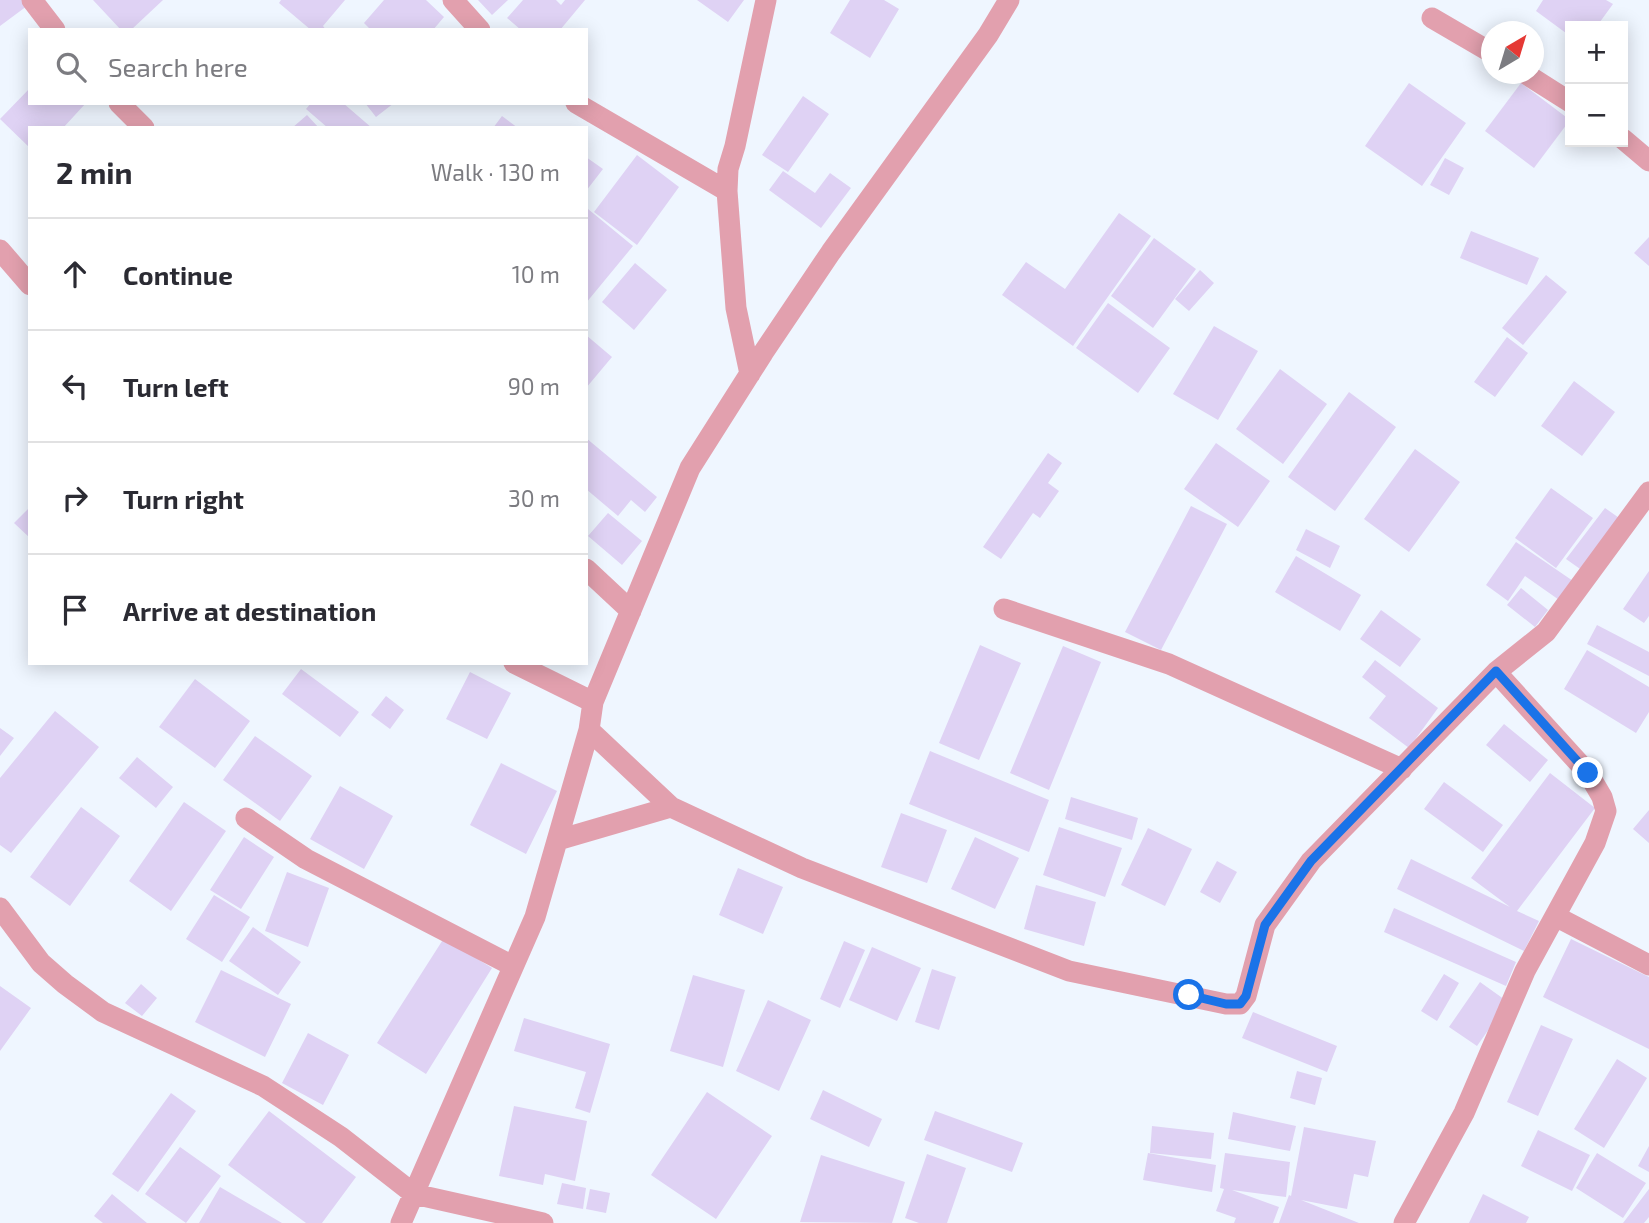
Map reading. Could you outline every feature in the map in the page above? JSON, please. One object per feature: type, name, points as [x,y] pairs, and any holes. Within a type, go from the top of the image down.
[{"type":"street","points":[[32,0],[53,28]]},
{"type":"street","points":[[453,0],[478,28]]},
{"type":"street","points":[[750,374],[736,308],[727,191],[728,169],[766,0]]},
{"type":"street","points":[[401,1223],[535,917],[589,730],[593,702],[690,468],[831,252],[988,35],[1009,0]]},
{"type":"street","points":[[1432,18],[1481,47]]},
{"type":"street","points":[[1542,84],[1565,99]]},
{"type":"street","points":[[121,105],[142,126]]},
{"type":"street","points":[[579,105],[727,191]]},
{"type":"street","points":[[1628,143],[1649,161]]},
{"type":"street","points":[[0,250],[28,283]]},
{"type":"street","points":[[589,730],[671,807],[802,868],[1069,971],[1240,1004],[1246,996],[1265,925],[1311,861],[1496,671],[1546,632],[1649,492]]},
{"type":"street","points":[[588,571],[631,611]]},
{"type":"street","points":[[1004,609],[1169,664],[1402,769]]},
{"type":"street","points":[[518,665],[593,702]]},
{"type":"street","points":[[1404,1223],[1464,1113],[1525,971],[1595,843],[1606,811],[1602,797],[1588,773],[1496,671]]},
{"type":"street","points":[[558,840],[671,807]]},
{"type":"street","points":[[246,818],[306,859],[513,966]]},
{"type":"street","points":[[0,908],[41,963],[103,1012],[263,1086],[341,1137],[414,1194],[543,1223]]},
{"type":"street","points":[[1555,916],[1649,965]]},
{"type":"building","points":[[0,0],[23,0],[27,6],[0,26]]},
{"type":"building","points":[[93,0],[163,0],[133,28],[119,28]]},
{"type":"building","points":[[281,0],[345,0],[323,26],[324,28],[309,28],[279,3]]},
{"type":"building","points":[[384,0],[426,0],[444,17],[435,28],[369,28],[364,23]]},
{"type":"building","points":[[478,0],[508,0],[492,15]]},
{"type":"building","points":[[523,0],[556,0],[561,5],[565,0],[585,0],[562,28],[519,28],[507,18]]},
{"type":"building","points":[[697,0],[744,0],[728,22]]},
{"type":"building","points":[[850,0],[884,0],[899,9],[870,58],[830,33]]},
{"type":"building","points":[[1543,0],[1606,0],[1613,4],[1601,21],[1565,21],[1565,32],[1536,11]]},
{"type":"building","points":[[1409,83],[1466,123],[1422,186],[1365,146]]},
{"type":"building","points":[[1520,84],[1565,116],[1565,127],[1534,168],[1485,131]]},
{"type":"building","points":[[28,90],[28,105],[84,105],[65,126],[28,126],[28,146],[0,119]]},
{"type":"building","points":[[803,96],[829,114],[788,172],[762,155]]},
{"type":"building","points":[[309,105],[345,105],[370,126],[326,126],[306,109]]},
{"type":"building","points":[[367,105],[391,105],[376,117]]},
{"type":"building","points":[[307,115],[317,126],[294,126]]},
{"type":"building","points":[[502,116],[515,126],[494,126]]},
{"type":"building","points":[[637,155],[679,187],[637,245],[594,212]]},
{"type":"building","points":[[588,158],[603,169],[588,188]]},
{"type":"building","points":[[1445,158],[1464,168],[1449,195],[1430,185]]},
{"type":"building","points":[[783,171],[815,193],[830,173],[851,188],[821,228],[769,190]]},
{"type":"building","points":[[588,209],[633,246],[588,301]]},
{"type":"building","points":[[1119,213],[1151,236],[1073,346],[1002,295],[1026,262],[1065,289]]},
{"type":"building","points":[[1471,231],[1539,258],[1527,285],[1460,258]]},
{"type":"building","points":[[1649,237],[1649,266],[1634,253]]},
{"type":"building","points":[[1154,238],[1196,269],[1153,328],[1111,296]]},
{"type":"building","points":[[635,263],[667,290],[634,330],[602,302]]},
{"type":"building","points":[[1200,270],[1214,283],[1189,311],[1175,299]]},
{"type":"building","points":[[1546,275],[1567,292],[1523,345],[1502,328]]},
{"type":"building","points":[[1108,303],[1170,348],[1138,393],[1076,348]]},
{"type":"building","points":[[1214,326],[1258,351],[1218,420],[1173,394]]},
{"type":"building","points":[[588,337],[612,357],[588,386]]},
{"type":"building","points":[[1507,337],[1528,353],[1495,397],[1474,382]]},
{"type":"building","points":[[1280,369],[1327,404],[1283,464],[1236,429]]},
{"type":"building","points":[[1574,381],[1615,412],[1582,456],[1541,426]]},
{"type":"building","points":[[1349,392],[1396,427],[1335,511],[1288,477]]},
{"type":"building","points":[[588,440],[657,497],[645,512],[631,500],[618,516],[588,491]]},
{"type":"building","points":[[1216,443],[1270,481],[1238,527],[1184,489]]},
{"type":"building","points":[[1415,449],[1460,482],[1409,552],[1364,519]]},
{"type":"building","points":[[1048,453],[1062,463],[1048,483],[1059,491],[1040,518],[1033,513],[1001,559],[983,547]]},
{"type":"building","points":[[1551,488],[1593,518],[1556,568],[1515,538]]},
{"type":"building","points":[[1191,506],[1227,524],[1161,650],[1125,632]]},
{"type":"building","points":[[1605,508],[1622,520],[1583,571],[1566,559]]},
{"type":"building","points":[[28,509],[28,536],[14,523]]},
{"type":"building","points":[[608,513],[642,541],[622,565],[588,536]]},
{"type":"building","points":[[1306,529],[1340,546],[1330,568],[1296,550]]},
{"type":"building","points":[[1516,542],[1576,583],[1562,602],[1525,576],[1508,601],[1486,585]]},
{"type":"building","points":[[1296,556],[1361,595],[1340,631],[1275,592]]},
{"type":"building","points":[[1649,571],[1649,616],[1644,623],[1623,609]]},
{"type":"building","points":[[1521,588],[1548,610],[1535,627],[1507,605]]},
{"type":"building","points":[[1381,610],[1421,639],[1400,667],[1360,639]]},
{"type":"building","points":[[1597,625],[1649,652],[1649,676],[1587,644]]},
{"type":"building","points":[[980,645],[1021,663],[979,760],[939,743]]},
{"type":"building","points":[[1063,646],[1101,662],[1049,790],[1010,773]]},
{"type":"building","points":[[1587,650],[1649,687],[1649,712],[1636,733],[1564,689]]},
{"type":"building","points":[[1375,660],[1438,708],[1409,748],[1369,718],[1386,696],[1362,677]]},
{"type":"building","points":[[301,669],[359,712],[340,737],[282,694]]},
{"type":"building","points":[[470,672],[511,693],[487,739],[446,719]]},
{"type":"building","points":[[195,679],[250,721],[215,768],[159,727]]},
{"type":"building","points":[[386,696],[404,710],[390,729],[371,715]]},
{"type":"building","points":[[55,711],[99,747],[11,853],[0,845],[0,778]]},
{"type":"building","points":[[1504,724],[1548,760],[1530,782],[1486,745]]},
{"type":"building","points":[[0,728],[14,738],[0,756]]},
{"type":"building","points":[[255,736],[312,776],[280,821],[223,780]]},
{"type":"building","points":[[930,751],[1049,800],[1029,852],[909,804]]},
{"type":"building","points":[[137,757],[173,787],[156,808],[119,778]]},
{"type":"building","points":[[501,763],[557,791],[526,854],[470,825]]},
{"type":"building","points":[[1550,773],[1595,808],[1517,911],[1539,921],[1524,951],[1397,889],[1411,859],[1510,907],[1471,878]]},
{"type":"building","points":[[1444,782],[1503,825],[1483,852],[1424,809]]},
{"type":"building","points":[[340,786],[393,816],[364,869],[310,839]]},
{"type":"building","points":[[1071,797],[1138,818],[1132,840],[1065,819]]},
{"type":"building","points":[[184,802],[226,831],[171,911],[129,881]]},
{"type":"building","points":[[81,807],[120,836],[70,906],[30,877]]},
{"type":"building","points":[[1649,810],[1649,843],[1633,829]]},
{"type":"building","points":[[901,813],[947,830],[927,883],[881,867]]},
{"type":"building","points":[[1059,827],[1122,848],[1105,897],[1043,875]]},
{"type":"building","points":[[1148,828],[1192,849],[1165,906],[1121,885]]},
{"type":"building","points":[[244,837],[274,857],[241,909],[210,890]]},
{"type":"building","points":[[975,837],[1019,858],[995,909],[951,889]]},
{"type":"building","points":[[1217,861],[1237,872],[1220,903],[1200,892]]},
{"type":"building","points":[[738,868],[783,887],[763,934],[719,915]]},
{"type":"building","points":[[287,872],[329,888],[308,947],[265,931]]},
{"type":"building","points":[[1036,885],[1096,902],[1084,946],[1024,929]]},
{"type":"building","points":[[214,895],[250,917],[222,962],[186,939]]},
{"type":"building","points":[[1394,908],[1516,962],[1506,986],[1384,932]]},
{"type":"building","points":[[253,927],[301,962],[278,995],[229,961]]},
{"type":"building","points":[[444,938],[492,968],[426,1074],[377,1043]]},
{"type":"building","points":[[1571,939],[1649,977],[1649,1049],[1543,997]]},
{"type":"building","points":[[844,941],[865,950],[840,1008],[820,999]]},
{"type":"building","points":[[872,947],[921,968],[897,1021],[849,1000]]},
{"type":"building","points":[[932,969],[956,977],[939,1030],[915,1022]]},
{"type":"building","points":[[221,970],[291,1004],[265,1057],[195,1022]]},
{"type":"building","points":[[1444,974],[1459,983],[1437,1021],[1421,1011]]},
{"type":"building","points":[[693,975],[745,990],[723,1067],[670,1051]]},
{"type":"building","points":[[1480,982],[1508,1002],[1477,1046],[1449,1027]]},
{"type":"building","points":[[141,984],[157,998],[142,1016],[125,1003]]},
{"type":"building","points":[[0,986],[31,1008],[0,1051]]},
{"type":"building","points":[[768,1000],[811,1020],[779,1091],[736,1071]]},
{"type":"building","points":[[1253,1012],[1337,1046],[1327,1072],[1242,1038]]},
{"type":"building","points":[[524,1018],[610,1044],[590,1113],[575,1108],[586,1072],[514,1051]]},
{"type":"building","points":[[1541,1025],[1573,1039],[1538,1116],[1507,1102]]},
{"type":"building","points":[[308,1033],[349,1055],[323,1105],[282,1083]]},
{"type":"building","points":[[1617,1059],[1647,1078],[1604,1148],[1574,1129]]},
{"type":"building","points":[[1297,1071],[1322,1078],[1315,1105],[1290,1098]]},
{"type":"building","points":[[823,1090],[882,1119],[869,1147],[810,1119]]},
{"type":"building","points":[[707,1092],[772,1136],[716,1219],[651,1175]]},
{"type":"building","points":[[171,1093],[196,1111],[138,1192],[112,1174]]},
{"type":"building","points":[[514,1106],[587,1121],[575,1181],[545,1174],[543,1185],[499,1176]]},
{"type":"building","points":[[269,1111],[356,1177],[322,1223],[306,1223],[228,1165]]},
{"type":"building","points":[[935,1111],[1023,1143],[1012,1172],[924,1140]]},
{"type":"building","points":[[1233,1112],[1296,1126],[1290,1151],[1228,1139]]},
{"type":"building","points":[[1152,1126],[1214,1133],[1211,1159],[1150,1153]]},
{"type":"building","points":[[1304,1127],[1376,1141],[1368,1177],[1354,1174],[1347,1209],[1301,1200],[1359,1223],[1279,1223],[1289,1195],[1291,1196]]},
{"type":"building","points":[[1538,1130],[1590,1155],[1572,1191],[1521,1166]]},
{"type":"building","points":[[1649,1146],[1649,1172],[1638,1166]]},
{"type":"building","points":[[180,1147],[221,1176],[186,1223],[145,1194]]},
{"type":"building","points":[[1148,1153],[1216,1165],[1212,1192],[1143,1180]]},
{"type":"building","points":[[1225,1153],[1290,1162],[1286,1197],[1232,1190],[1279,1207],[1273,1223],[1234,1223],[1236,1218],[1216,1211],[1224,1189],[1220,1188]]},
{"type":"building","points":[[1597,1153],[1646,1183],[1623,1218],[1576,1188]]},
{"type":"building","points":[[927,1154],[966,1168],[947,1223],[919,1223],[905,1218]]},
{"type":"building","points":[[821,1155],[905,1182],[892,1223],[800,1222]]},
{"type":"building","points":[[562,1183],[586,1188],[583,1209],[557,1204]]},
{"type":"building","points":[[220,1187],[282,1223],[199,1223]]},
{"type":"building","points":[[590,1189],[610,1193],[606,1213],[586,1209]]},
{"type":"building","points":[[1649,1189],[1649,1217],[1644,1223],[1623,1223]]},
{"type":"building","points":[[112,1194],[147,1223],[103,1223],[94,1216]]},
{"type":"building","points":[[1483,1194],[1529,1217],[1526,1223],[1469,1223]]},
{"type":"route","points":[[1189,995],[1226,1004],[1240,1004],[1246,996],[1265,925],[1311,861],[1496,671],[1588,773]]}]
